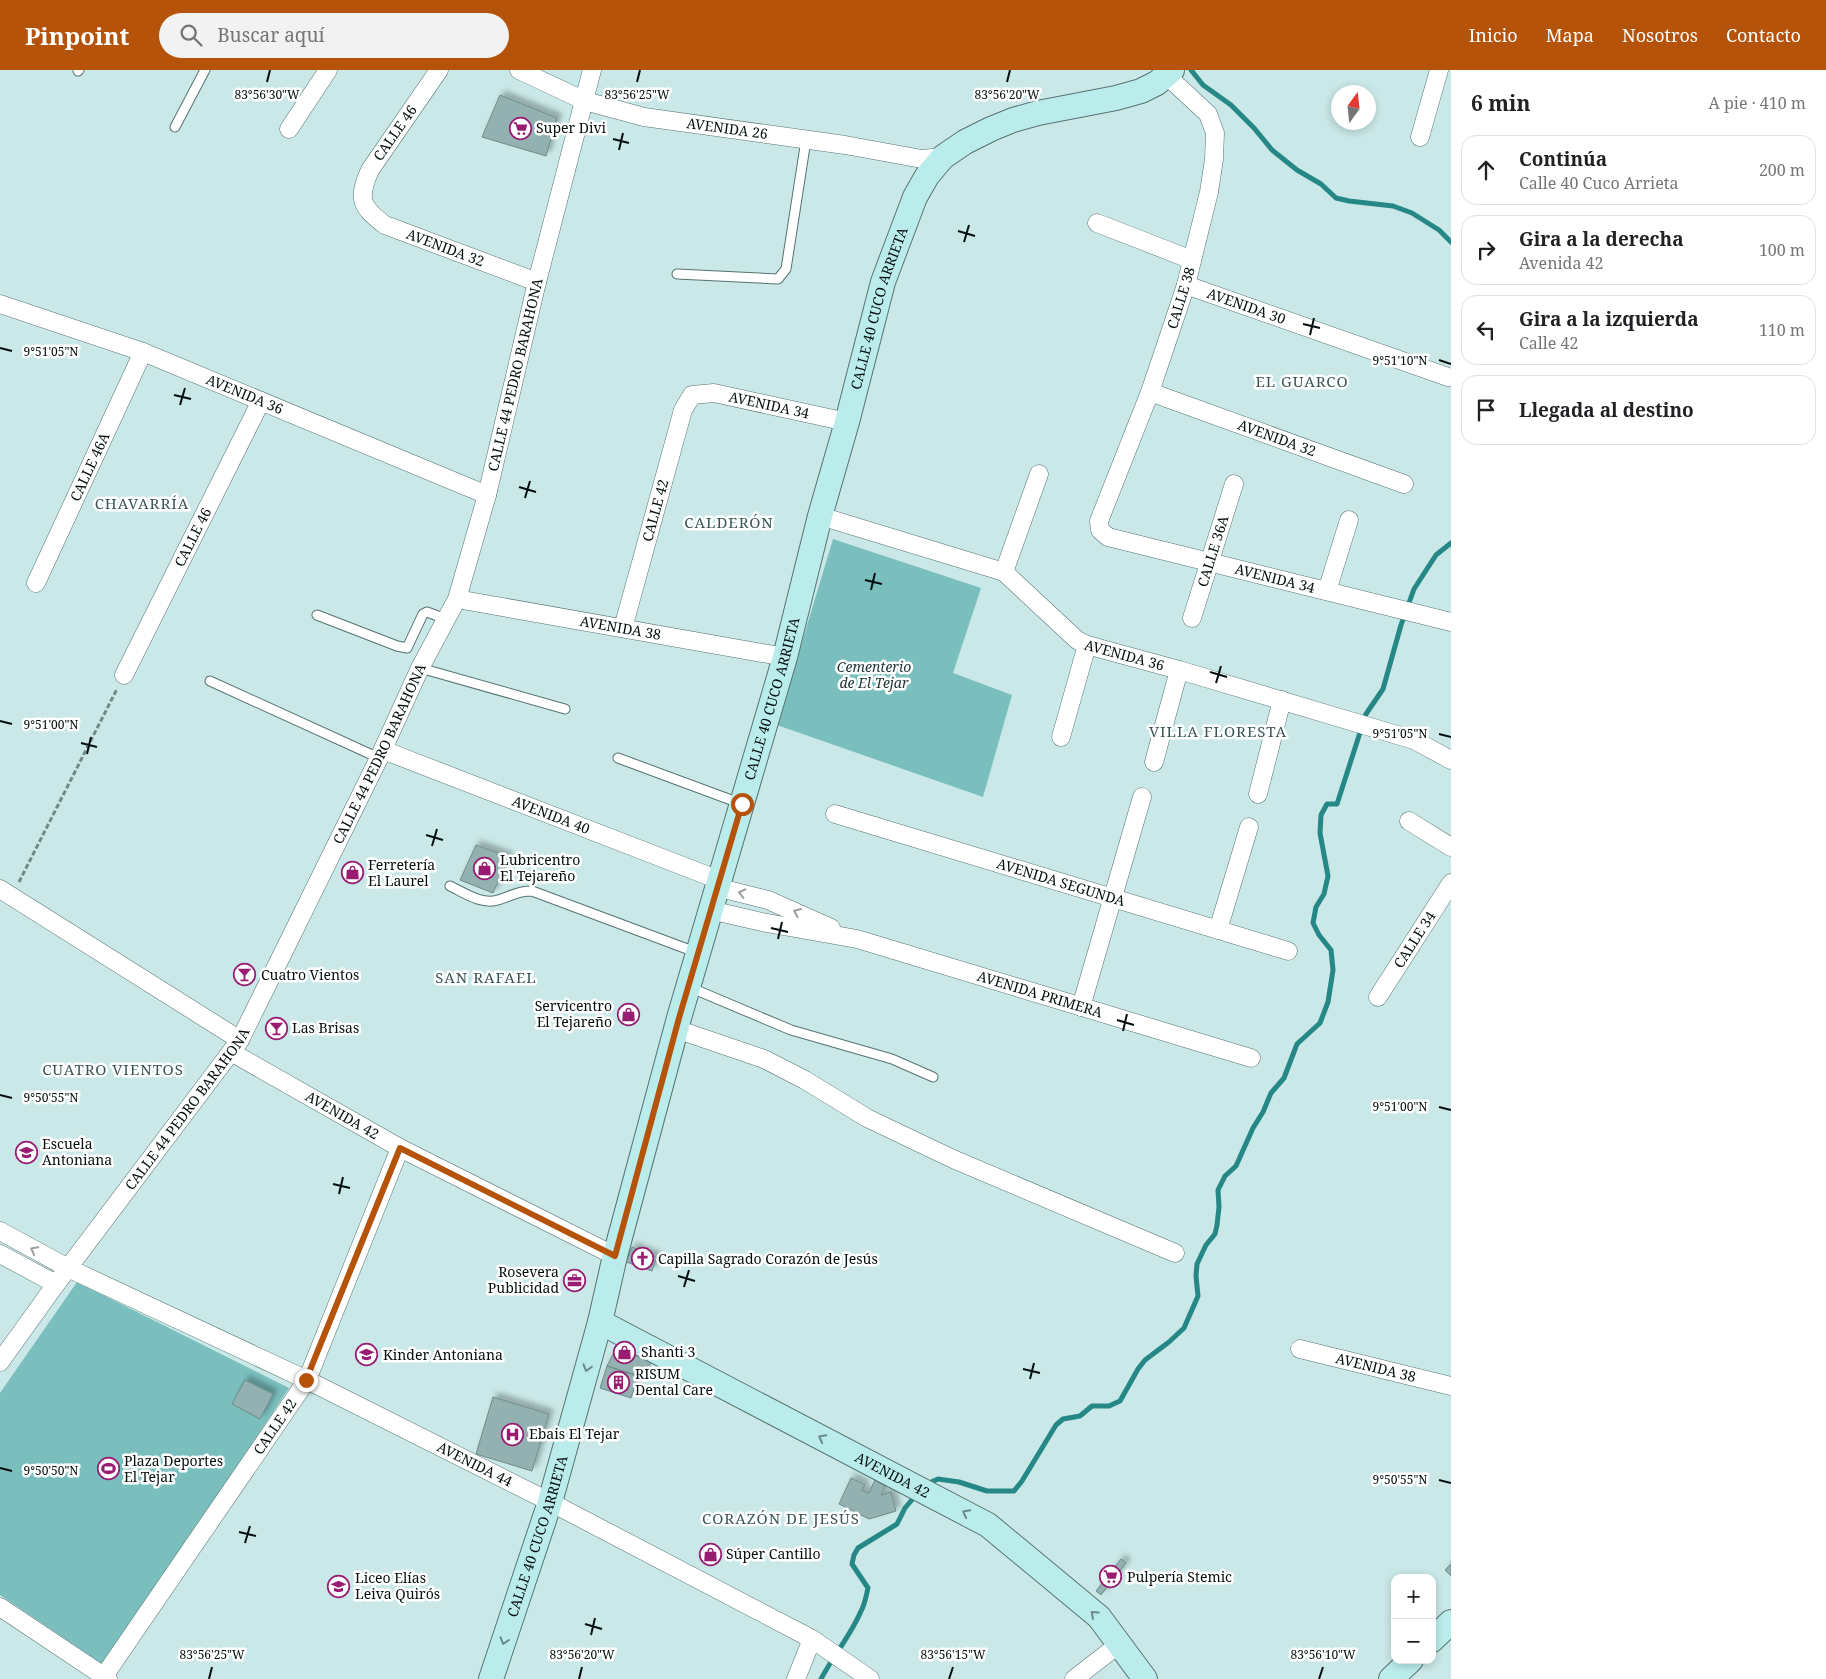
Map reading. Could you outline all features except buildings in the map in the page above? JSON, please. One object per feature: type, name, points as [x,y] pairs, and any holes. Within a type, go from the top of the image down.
[{"type":"main road","name":"CALLE 40 CUCO ARRIETA","points":[[491,1679],[550,1502],[600,1322],[615,1256],[676,1029],[785,657],[820,516],[847,422],[883,282],[915,197],[927,176],[943,157],[965,142],[1013,120],[1141,91],[1169,73]]},
{"type":"main road","name":"AVENIDA 42","points":[[600,1322],[988,1524],[1098,1617],[1145,1679]]},
{"type":"main road","points":[[1436,1636],[1451,1622]]},
{"type":"main road","points":[[1391,1679],[1407,1664]]},
{"type":"street","points":[[289,129],[328,70]]},
{"type":"street","name":"CALLE 46","points":[[363,201],[362,186],[370,170],[439,70]]},
{"type":"street","name":"AVENIDA 26","points":[[519,70],[585,102],[644,117],[922,159],[943,157]]},
{"type":"street","name":"CALLE 44 PEDRO BARAHONA","points":[[0,1362],[56,1284],[236,1046],[381,754],[420,668],[457,599],[487,495],[537,282],[592,70]]},
{"type":"street","points":[[1420,137],[1439,70]]},
{"type":"street","name":"CALLE 38","points":[[1100,530],[1099,521],[1150,392],[1186,285],[1209,192],[1214,159],[1215,133],[1208,114],[1169,73]]},
{"type":"street","name":"AVENIDA 32","points":[[363,201],[369,213],[385,225],[537,282]]},
{"type":"street","points":[[1097,223],[1192,260]]},
{"type":"street","name":"AVENIDA 30","points":[[1186,285],[1448,377]]},
{"type":"street","name":"AVENIDA 36","points":[[0,304],[143,352],[487,495]]},
{"type":"street","name":"CALLE 46A","points":[[36,583],[143,352]]},
{"type":"street","name":"AVENIDA 32","points":[[1150,392],[1404,484]]},
{"type":"street","name":"AVENIDA 34","points":[[692,395],[714,393],[847,422]]},
{"type":"street","name":"CALLE 42","points":[[623,628],[683,410],[692,395]]},
{"type":"street","name":"CALLE 46","points":[[124,675],[261,401]]},
{"type":"street","points":[[1004,572],[1039,474]]},
{"type":"street","name":"CALLE 36A","points":[[1192,618],[1234,484]]},
{"type":"street","name":"AVENIDA 36","points":[[820,516],[1004,572],[1077,640],[1087,645],[1373,727],[1414,740],[1451,760]]},
{"type":"street","points":[[1326,590],[1350,520]]},
{"type":"street","name":"AVENIDA 34","points":[[1100,530],[1108,536],[1451,622]]},
{"type":"street","name":"AVENIDA 38","points":[[457,599],[785,657]]},
{"type":"street","points":[[1060,737],[1087,645]]},
{"type":"street","points":[[1154,762],[1179,670]]},
{"type":"street","points":[[1258,794],[1282,700]]},
{"type":"street","name":"AVENIDA 40","points":[[381,754],[718,883]]},
{"type":"street","points":[[1081,1006],[1142,797]]},
{"type":"street","name":"AVENIDA SEGUNDA","points":[[835,814],[1288,951]]},
{"type":"street","points":[[1409,821],[1451,847]]},
{"type":"street","points":[[1218,930],[1249,826]]},
{"type":"street","name":"AVENIDA PRIMERA","points":[[718,883],[768,900],[857,939]]},
{"type":"street","name":"CALLE 34","points":[[1378,997],[1451,883]]},
{"type":"street","name":"AVENIDA 42","points":[[6,893],[236,1046],[400,1148],[615,1256]]},
{"type":"street","name":"AVENIDA PRIMERA","points":[[710,910],[857,939],[1251,1058]]},
{"type":"street","points":[[676,1029],[764,1059],[805,1080],[867,1118],[953,1159],[1175,1253]]},
{"type":"street","name":"CALLE 42","points":[[104,1678],[306,1380],[400,1148]]},
{"type":"street","name":"AVENIDA 44","points":[[0,1231],[68,1268],[306,1380],[550,1502],[812,1639],[870,1679]]},
{"type":"street","points":[[0,1254],[56,1284]]},
{"type":"street","name":"AVENIDA 38","points":[[1300,1349],[1451,1386]]},
{"type":"street","points":[[0,1607],[104,1678]]},
{"type":"street","points":[[796,1679],[812,1639]]},
{"type":"street","points":[[1074,1679],[1118,1645]]},
{"type":"lane","points":[[176,127],[205,70]]},
{"type":"lane","points":[[677,274],[778,278],[783,274],[786,268],[806,140]]},
{"type":"lane","points":[[317,615],[396,646],[407,648],[423,614],[427,612],[446,619]]},
{"type":"lane","points":[[420,668],[565,709]]},
{"type":"lane","points":[[210,681],[381,754]]},
{"type":"lane","points":[[618,758],[742,804]]},
{"type":"lane","points":[[450,886],[478,899],[487,901],[497,900],[519,891],[532,891],[698,953]]},
{"type":"lane","points":[[689,987],[790,1030],[892,1059],[933,1076]]},
{"type":"path","points":[[6,893],[124,675]]},
{"type":"green space","name":"Cementerio de El Tejar","points":[[833,539],[981,588],[953,673],[1012,695],[983,797],[777,725]]},
{"type":"green space","name":"Plaza Deportes El Tejar","points":[[77,1282],[289,1388],[104,1665],[0,1595],[0,1393]]},
{"type":"waterway","points":[[1191,70],[1203,85],[1231,105],[1254,128],[1272,150],[1297,170],[1321,184],[1336,198],[1393,206],[1412,213],[1439,230],[1451,242]]},
{"type":"waterway","points":[[927,1484],[938,1479],[959,1482],[987,1491],[1014,1491],[1056,1425],[1063,1419],[1080,1416],[1092,1406],[1109,1406],[1120,1401],[1145,1360],[1184,1328],[1198,1296],[1197,1264],[1206,1245],[1215,1234],[1219,1207],[1218,1190],[1225,1176],[1236,1166],[1271,1093],[1284,1078],[1297,1044],[1320,1023],[1328,1002],[1333,970],[1331,950],[1319,935],[1313,923],[1316,907],[1324,894],[1328,876],[1320,833],[1321,815],[1327,804],[1337,804],[1366,714],[1383,689],[1401,625],[1414,589],[1436,555],[1451,543]]},
{"type":"waterway","points":[[821,1679],[852,1629],[865,1600],[868,1588],[852,1564],[854,1555],[858,1548],[897,1524],[905,1508],[916,1495]]},
{"type":"place","name":"Super Divi","points":[[520,128]]},
{"type":"place","name":"Lubricentro El Tejareño","points":[[484,868]]},
{"type":"place","name":"Ferretería El Laurel","points":[[352,873]]},
{"type":"place","name":"Cuatro Vientos","points":[[245,975]]},
{"type":"place","name":"Servicentro El Tejareño","points":[[628,1014]]},
{"type":"place","name":"Las Brisas","points":[[276,1028]]},
{"type":"place","name":"Escuela Antoniana","points":[[26,1152]]},
{"type":"place","name":"Capilla Sagrado Corazón de Jesús","points":[[642,1259]]},
{"type":"place","name":"Rosevera Publicidad","points":[[575,1280]]},
{"type":"place","name":"Shanti 3","points":[[625,1352]]},
{"type":"place","name":"Kinder Antoniana","points":[[367,1355]]},
{"type":"place","name":"RISUM Dental Care","points":[[619,1382]]},
{"type":"place","name":"Ebais El Tejar","points":[[513,1434]]},
{"type":"place","name":"Plaza Deportes El Tejar","points":[[108,1469]]},
{"type":"place","name":"Súper Cantillo","points":[[710,1554]]},
{"type":"place","name":"Pulpería Stemic","points":[[1111,1577]]},
{"type":"place","name":"Liceo Elías Leiva Quirós","points":[[339,1586]]},
{"type":"district","name":"EL GUARCO","points":[[1302,382]]},
{"type":"district","name":"CHAVARRÍA","points":[[142,504]]},
{"type":"district","name":"CALDERÓN","points":[[729,523]]},
{"type":"district","name":"VILLA FLORESTA","points":[[1218,732]]},
{"type":"district","name":"SAN RAFAEL","points":[[486,978]]},
{"type":"district","name":"CUATRO VIENTOS","points":[[113,1070]]},
{"type":"district","name":"CORAZÓN DE JESÚS","points":[[781,1519]]},
{"type":"route","points":[[306,1380],[400,1148],[615,1256],[679,1018],[716,887],[742,804]]}]
